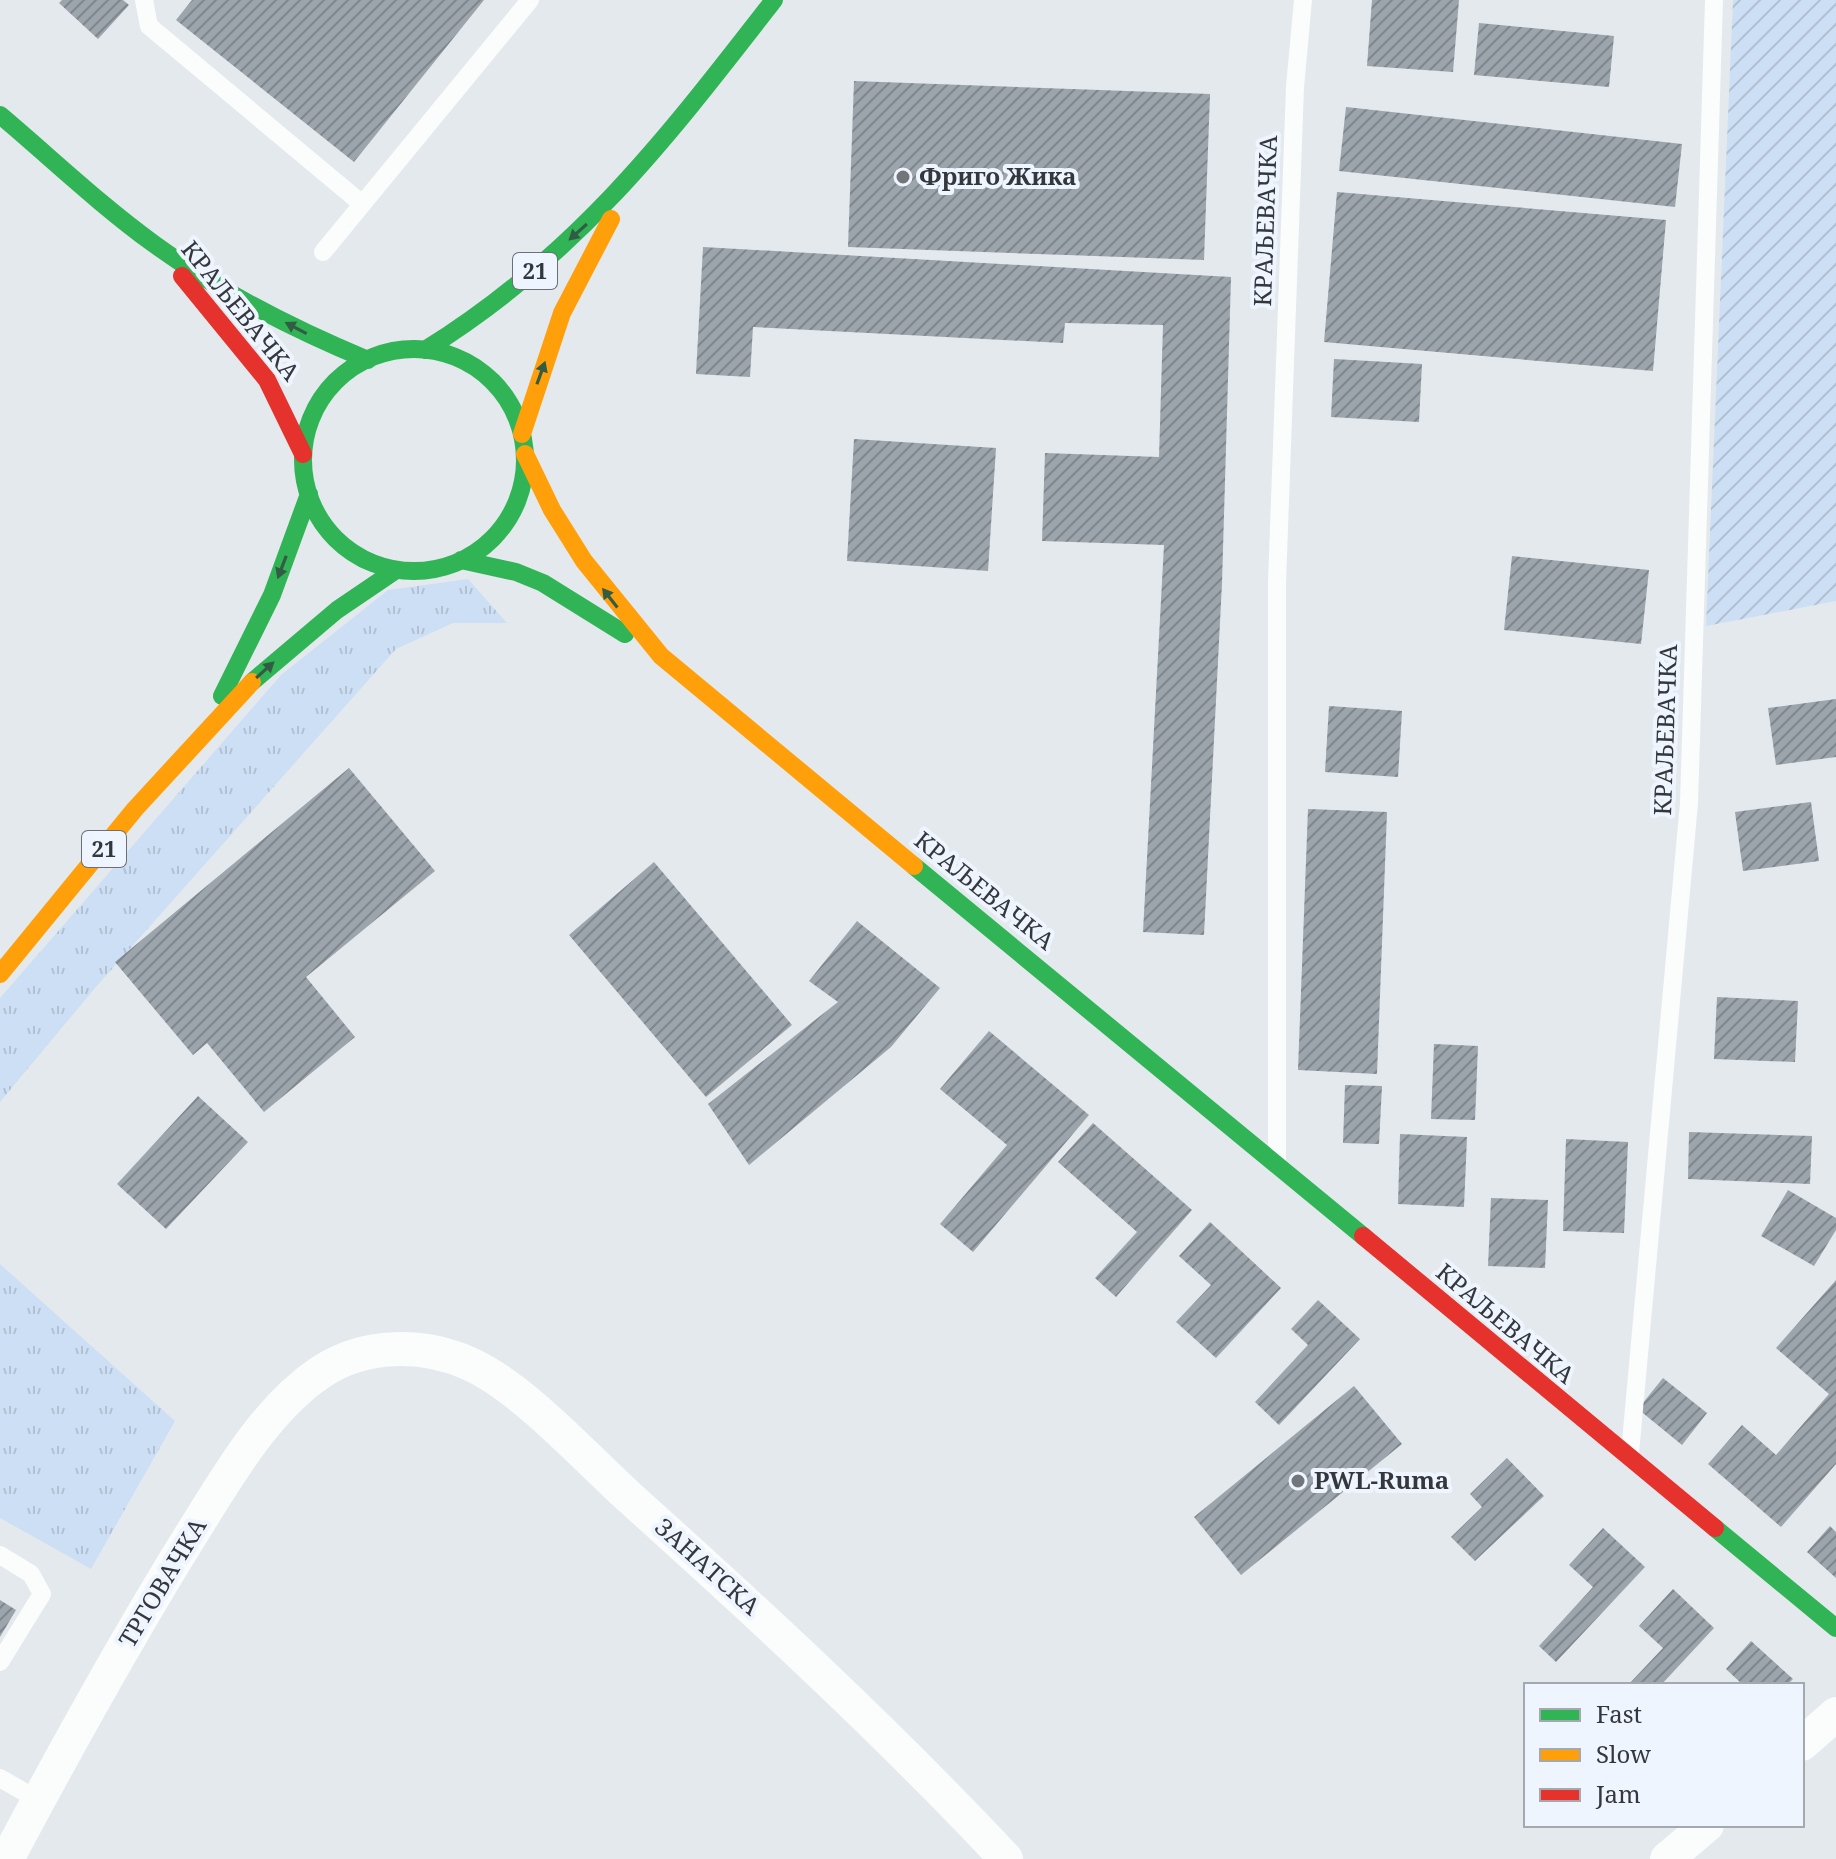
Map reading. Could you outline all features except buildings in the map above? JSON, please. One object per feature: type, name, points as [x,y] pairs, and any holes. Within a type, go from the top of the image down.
[{"type":"main road","name":"21","points":[[522,434],[562,313],[634,179],[774,0]]},
{"type":"main road","name":"КРАЉЕВАЧКА","points":[[0,115],[154,244],[257,308],[316,339],[368,360]]},
{"type":"main road","name":"21","points":[[425,350],[485,314],[634,179]]},
{"type":"main road","name":"КРАЉЕВАЧКА","points":[[154,244],[274,387],[289,414],[303,454]]},
{"type":"main road","name":"21","points":[[425,350],[462,361],[494,383],[511,407],[522,434],[525,454],[520,493],[513,511],[488,543],[461,560],[435,569],[396,570],[358,556],[342,544],[317,513],[309,494],[303,454],[306,434],[323,398],[336,382],[368,360],[386,353],[425,350]]},
{"type":"main road","name":"КРАЉЕВАЧКА","points":[[525,454],[566,539],[631,624],[661,656],[1836,1628]]},
{"type":"main road","name":"21","points":[[209,723],[272,595],[309,494]]},
{"type":"main road","name":"КРАЉЕВАЧКА","points":[[461,560],[516,572],[543,583],[661,656]]},
{"type":"main road","name":"21","points":[[0,974],[209,723],[308,631],[353,596],[396,570]]},
{"type":"street","name":"ЗАНАТСКА","points":[[368,1352],[402,1348],[450,1356],[485,1372],[536,1412],[794,1646],[934,1782],[1006,1859]]},
{"type":"street","name":"ТРГОВАЧКА","points":[[7,1859],[138,1620],[247,1451],[284,1403],[302,1386],[324,1370],[368,1352]]},
{"type":"street","points":[[1804,1742],[1836,1714]]},
{"type":"street","points":[[1667,1859],[1705,1827]]},
{"type":"lane","points":[[144,0],[142,3],[149,26],[361,203]]},
{"type":"lane","points":[[323,252],[530,0]]},
{"type":"lane","name":"КРАЉЕВАЧКА","points":[[1277,1164],[1277,583],[1295,87],[1303,0]]},
{"type":"lane","name":"КРАЉЕВАЧКА","points":[[1630,1460],[1689,803],[1714,0]]},
{"type":"lane","points":[[0,1555],[31,1574],[42,1594],[0,1662]]},
{"type":"lane","points":[[0,1778],[38,1800]]},
{"type":"green space","points":[[1733,0],[1836,0],[1836,601],[1706,626]]},
{"type":"green space","points":[[468,579],[507,623],[453,623],[396,649],[95,988],[0,1102],[0,998],[281,675],[388,590]]},
{"type":"green space","points":[[0,1264],[175,1421],[91,1569],[0,1518]]},
{"type":"traffic: fast","points":[[425,350],[479,314],[574,235],[656,147],[774,0]]},
{"type":"traffic: fast","points":[[0,115],[114,213],[179,261],[258,308],[368,360]]},
{"type":"traffic: fast","points":[[414,349],[456,358],[492,382],[516,418],[525,460],[516,502],[492,538],[456,562],[414,571],[372,562],[336,538],[312,502],[303,460],[312,418],[336,382],[372,358],[414,349]]},
{"type":"traffic: fast","points":[[222,696],[272,595],[309,494]]},
{"type":"traffic: fast","points":[[461,560],[516,572],[543,583],[625,634]]},
{"type":"traffic: fast","points":[[252,682],[337,610],[396,570]]},
{"type":"traffic: fast","points":[[914,866],[1363,1236]]},
{"type":"traffic: fast","points":[[1715,1528],[1836,1628]]},
{"type":"traffic: slow","points":[[522,434],[562,313],[611,219]]},
{"type":"traffic: slow","points":[[525,454],[552,510],[584,561],[661,656],[914,866]]},
{"type":"traffic: slow","points":[[0,974],[135,809],[252,682]]},
{"type":"traffic: jam","points":[[182,276],[267,380],[303,454]]},
{"type":"traffic: jam","points":[[1363,1236],[1715,1528]]},
{"type":"place","name":"Фриго Жика","points":[[903,177]]},
{"type":"place","name":"PWL-Ruma","points":[[1298,1481]]}]
